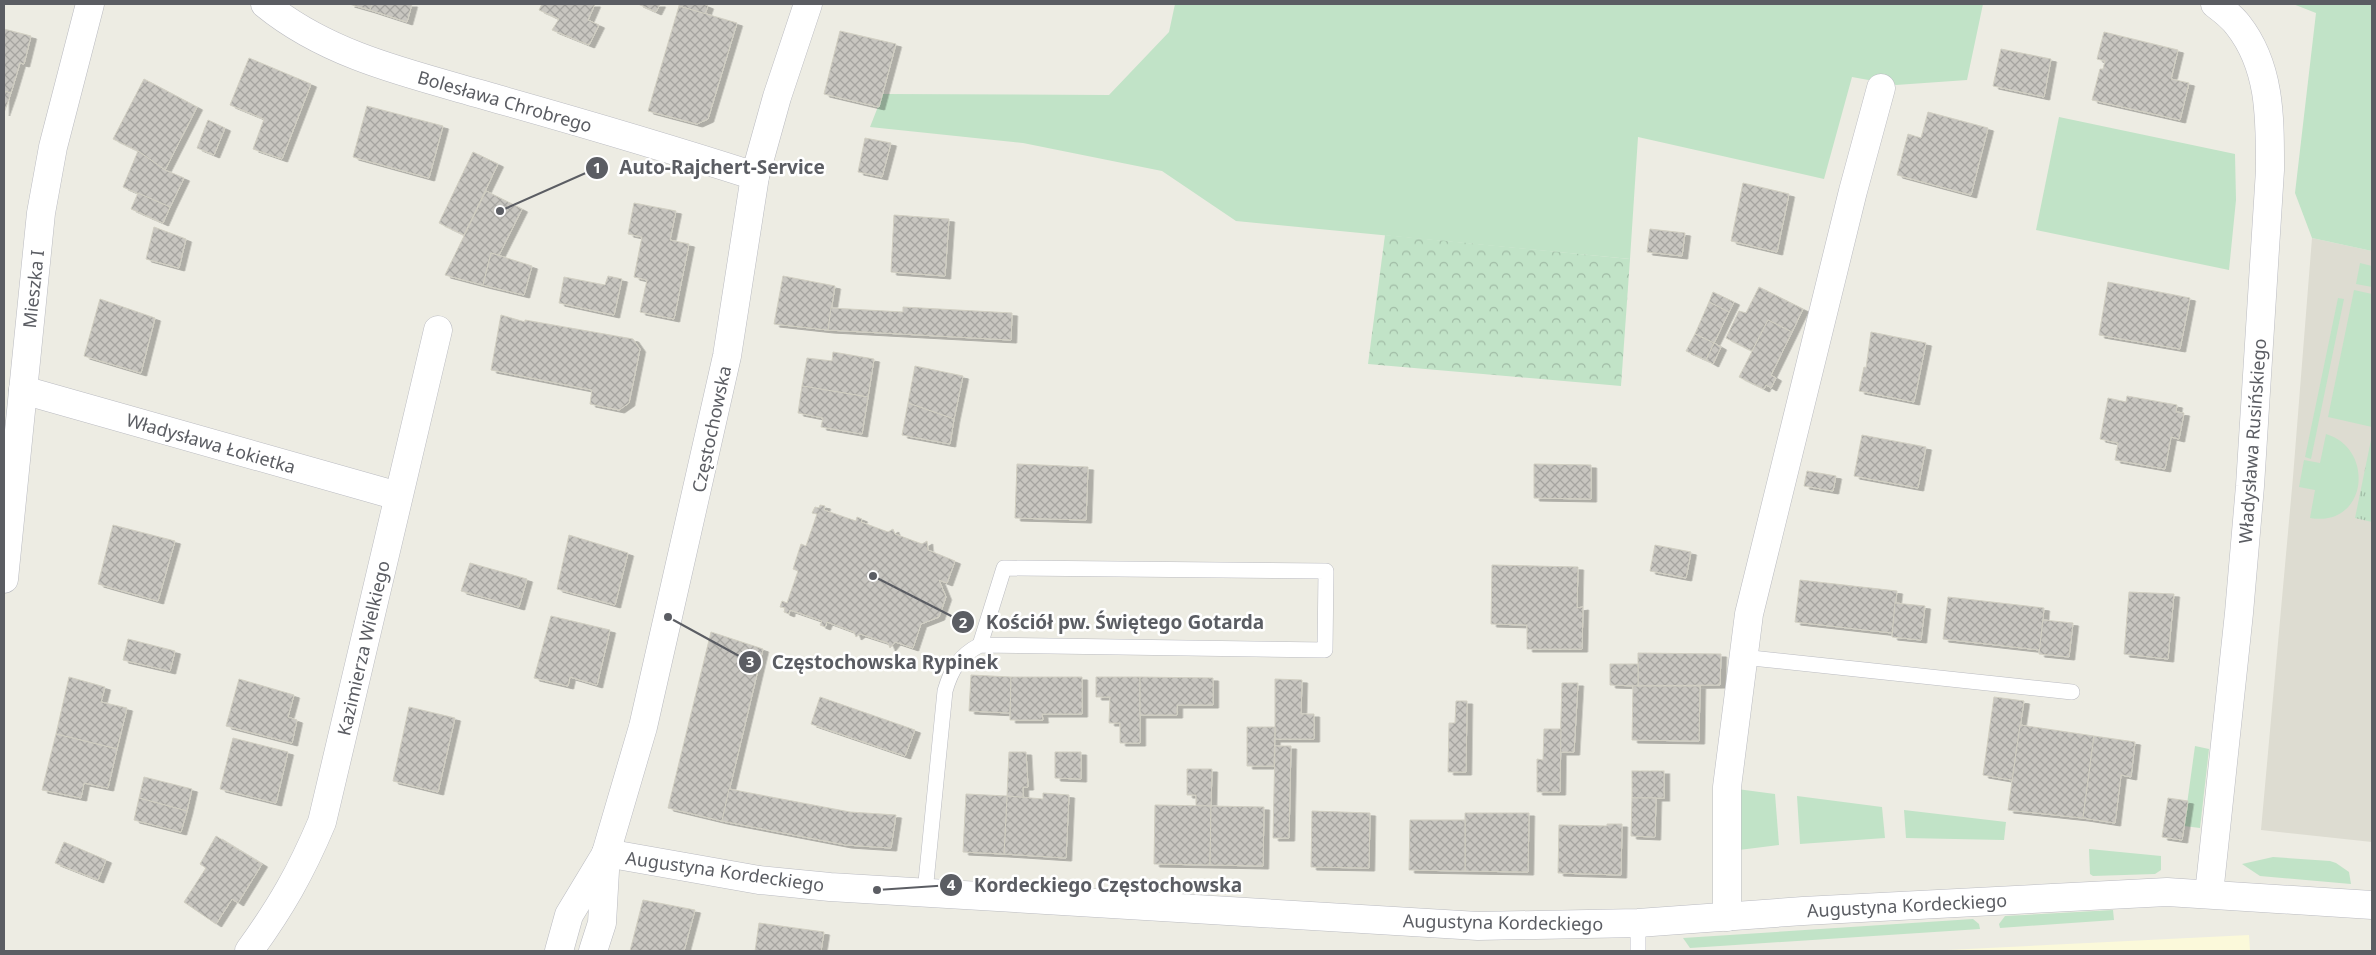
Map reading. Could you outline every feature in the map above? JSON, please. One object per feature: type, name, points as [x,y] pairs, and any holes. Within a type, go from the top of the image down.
[{"type":"street","name":"Mieszka I","points":[[4,579],[43,204],[53,147],[90,4]]},
{"type":"street","name":"Bolesława Chrobrego","points":[[265,4],[284,19],[333,48],[391,68],[699,157],[755,176]]},
{"type":"street","name":"Częstochowska","points":[[593,951],[602,923],[606,853],[643,727],[727,356],[755,176],[774,105],[808,4]]},
{"type":"street","name":"Władysława Rusińskiego","points":[[2209,894],[2240,603],[2270,170],[2270,123],[2266,86],[2257,54],[2238,24],[2215,4]]},
{"type":"street","points":[[1727,917],[1727,787],[1742,658],[1758,572],[1853,191],[1882,88]]},
{"type":"street","name":"Kazimierza Wielkiego","points":[[249,951],[276,913],[303,868],[322,822],[438,330]]},
{"type":"street","name":"Władysława Łokietka","points":[[23,390],[398,496]]},
{"type":"street","name":"Częstochowska","points":[[559,951],[569,915],[606,853]]},
{"type":"street","name":"Augustyna Kordeckiego","points":[[606,853],[759,880],[830,887],[1478,926],[1638,923],[2167,892],[2372,905]]},
{"type":"lane","points":[[925,892],[945,691],[950,675],[958,661],[968,651],[980,645],[1325,650],[1326,571],[1004,568],[980,645]]},
{"type":"lane","points":[[1742,658],[2072,692]]},
{"type":"lane","points":[[1638,923],[1638,951]]},
{"type":"shaded area","points":[[2312,238],[2372,251],[2372,842],[2261,830],[2293,477]]},
{"type":"shaded area","points":[[2249,935],[2250,951],[1927,951]]},
{"type":"green space","points":[[1175,4],[1983,4],[1967,80],[1896,85],[1852,77],[1824,179],[1638,137],[1630,259],[1236,221],[1162,171],[1023,143],[870,127],[883,94],[1109,95],[1169,32]]},
{"type":"green space","points":[[2293,4],[2372,4],[2372,251],[2312,238],[2295,193],[2316,13]]},
{"type":"green space","points":[[2059,117],[2235,154],[2236,200],[2229,270],[2036,230]]},
{"type":"green space","points":[[1385,235],[1630,259],[1621,386],[1368,364]]},
{"type":"green space","points":[[2360,263],[2372,266],[2372,287],[2356,284]]},
{"type":"green space","points":[[2354,290],[2372,294],[2372,427],[2328,417]]},
{"type":"green space","points":[[2338,298],[2344,299],[2311,459],[2305,457]]},
{"type":"green space","points":[[2326,434],[2342,442],[2353,455],[2358,470],[2358,485],[2353,500],[2344,511],[2329,518],[2310,518],[2315,490],[2299,487],[2304,460],[2320,463]]},
{"type":"green space","points":[[2372,435],[2372,522],[2355,518]]},
{"type":"green space","points":[[2195,746],[2209,749],[2200,828],[2184,826]]},
{"type":"green space","points":[[1737,789],[1775,794],[1779,845],[1739,850]]},
{"type":"green space","points":[[1797,796],[1882,807],[1885,838],[1800,844]]},
{"type":"green space","points":[[1904,810],[2006,822],[2004,840],[1906,838]]},
{"type":"green space","points":[[2089,849],[2161,856],[2161,870],[2155,874],[2093,876],[2090,874]]},
{"type":"green space","points":[[2273,857],[2336,863],[2349,872],[2351,884],[2260,876],[2242,864]]},
{"type":"green space","points":[[2113,910],[2114,920],[2000,928],[1999,924],[2005,916]]},
{"type":"green space","points":[[1973,919],[1979,924],[1980,929],[1690,948],[1683,938]]},
{"type":"building","points":[[349,4],[372,4],[370,10]]},
{"type":"building","points":[[372,4],[412,4],[407,22],[370,10]]},
{"type":"building","points":[[542,4],[595,4],[588,20],[599,25],[589,45],[552,30],[559,19],[539,10]]},
{"type":"building","points":[[638,4],[660,4],[656,12]]},
{"type":"building","points":[[679,4],[703,4],[708,6],[705,14],[679,6]]},
{"type":"building","points":[[679,6],[737,23],[708,119],[697,124],[648,111]]},
{"type":"building","points":[[4,29],[31,36],[24,64],[20,63],[11,93],[4,91]]},
{"type":"building","points":[[840,31],[896,44],[879,107],[824,94]]},
{"type":"building","points":[[2104,32],[2178,50],[2171,79],[2189,83],[2180,120],[2092,100],[2100,69],[2103,69],[2105,61],[2097,59]]},
{"type":"building","points":[[2001,49],[2051,59],[2044,97],[1993,86]]},
{"type":"building","points":[[249,58],[311,84],[282,159],[253,149],[264,119],[230,105]]},
{"type":"building","points":[[144,79],[197,107],[165,170],[138,151],[113,139]]},
{"type":"building","points":[[4,91],[11,93],[4,113]]},
{"type":"building","points":[[367,106],[443,126],[429,178],[353,157]]},
{"type":"building","points":[[1928,112],[1988,128],[1971,195],[1897,175],[1908,134],[1921,138]]},
{"type":"building","points":[[208,120],[225,128],[214,155],[197,148]]},
{"type":"building","points":[[865,138],[891,143],[882,177],[858,172]]},
{"type":"building","points":[[138,151],[165,170],[184,178],[170,207],[123,187]]},
{"type":"building","points":[[473,152],[498,164],[464,235],[439,223]]},
{"type":"building","points":[[1743,183],[1789,194],[1777,252],[1731,241]]},
{"type":"building","points":[[486,191],[522,209],[499,255],[491,253],[483,285],[445,275]]},
{"type":"building","points":[[138,193],[170,207],[163,223],[131,209]]},
{"type":"building","points":[[634,203],[676,211],[670,240],[689,244],[674,319],[640,312],[647,280],[634,277],[642,237],[628,234]]},
{"type":"building","points":[[894,215],[949,219],[945,276],[891,272]]},
{"type":"building","points":[[154,227],[186,239],[179,268],[146,259]]},
{"type":"building","points":[[1650,229],[1685,233],[1682,256],[1647,252]]},
{"type":"building","points":[[491,253],[532,266],[524,295],[483,285]]},
{"type":"building","points":[[608,276],[622,279],[614,315],[559,303],[564,277],[605,285]]},
{"type":"building","points":[[783,276],[835,286],[828,330],[774,324]]},
{"type":"building","points":[[2108,282],[2190,298],[2180,349],[2099,335]]},
{"type":"building","points":[[1759,287],[1803,309],[1792,332],[1768,320],[1752,351],[1726,338],[1739,311],[1746,313]]},
{"type":"building","points":[[1713,292],[1734,302],[1729,312],[1709,302]]},
{"type":"building","points":[[100,299],[155,318],[141,373],[84,356]]},
{"type":"building","points":[[1709,302],[1729,312],[1714,343],[1695,334]]},
{"type":"building","points":[[903,307],[1012,313],[1011,340],[828,330],[831,308],[903,312]]},
{"type":"building","points":[[501,315],[525,322],[525,320],[633,339],[640,349],[629,403],[619,410],[590,404],[592,390],[491,370]]},
{"type":"building","points":[[1768,320],[1792,332],[1771,375],[1776,378],[1771,388],[1766,385],[1764,389],[1739,377]]},
{"type":"building","points":[[1871,332],[1926,343],[1914,402],[1859,391],[1864,367],[1866,368]]},
{"type":"building","points":[[1695,334],[1714,343],[1706,360],[1686,351]]},
{"type":"building","points":[[1714,343],[1721,347],[1713,364],[1706,360]]},
{"type":"building","points":[[833,352],[874,359],[868,397],[802,386],[807,358],[832,361]]},
{"type":"building","points":[[915,366],[963,376],[954,419],[908,403]]},
{"type":"building","points":[[802,386],[868,397],[862,434],[821,427],[823,418],[798,413]]},
{"type":"building","points":[[2127,396],[2177,405],[2176,412],[2184,413],[2179,439],[2171,437],[2165,469],[2115,460],[2118,443],[2100,439],[2108,398],[2126,402]]},
{"type":"building","points":[[908,403],[954,419],[950,444],[902,435]]},
{"type":"building","points":[[1862,435],[1926,447],[1918,488],[1854,476]]},
{"type":"building","points":[[1017,464],[1088,467],[1086,520],[1015,518]]},
{"type":"building","points":[[1534,464],[1591,465],[1591,499],[1534,498]]},
{"type":"building","points":[[1807,471],[1836,476],[1833,491],[1804,486]]},
{"type":"building","points":[[820,505],[825,506],[824,510],[856,521],[857,517],[862,519],[861,522],[888,532],[893,529],[895,534],[922,544],[927,541],[928,550],[955,561],[947,583],[939,580],[946,597],[939,617],[921,624],[913,648],[895,642],[890,648],[888,643],[860,634],[856,637],[854,632],[827,622],[825,627],[820,625],[822,621],[790,610],[789,614],[784,612],[785,608],[780,607],[782,601],[787,603],[798,571],[793,569],[801,544],[806,546],[817,514],[812,513],[815,507],[819,508]]},
{"type":"building","points":[[113,525],[175,541],[158,601],[98,584]]},
{"type":"building","points":[[569,535],[628,553],[615,605],[557,589]]},
{"type":"building","points":[[1655,545],[1691,552],[1686,578],[1650,571]]},
{"type":"building","points":[[470,563],[527,579],[519,607],[461,591]]},
{"type":"building","points":[[1492,565],[1578,567],[1577,608],[1583,607],[1582,649],[1527,649],[1527,625],[1491,624]]},
{"type":"building","points":[[1800,580],[1897,591],[1892,633],[1795,622]]},
{"type":"building","points":[[2129,592],[2174,594],[2168,659],[2124,654]]},
{"type":"building","points":[[1948,597],[2044,608],[2040,650],[1943,639]]},
{"type":"building","points":[[1895,603],[1925,606],[1921,640],[1892,637]]},
{"type":"building","points":[[551,616],[610,630],[597,685],[570,677],[568,686],[534,678]]},
{"type":"building","points":[[2043,620],[2073,623],[2069,657],[2039,654]]},
{"type":"building","points":[[711,632],[763,649],[722,821],[668,808]]},
{"type":"building","points":[[128,639],[175,651],[170,671],[123,660]]},
{"type":"building","points":[[1638,653],[1721,654],[1720,685],[1638,686]]},
{"type":"building","points":[[1610,664],[1638,664],[1638,686],[1610,685]]},
{"type":"building","points":[[971,675],[1011,677],[1010,713],[969,711]]},
{"type":"building","points":[[69,677],[105,687],[101,702],[127,708],[117,749],[56,734]]},
{"type":"building","points":[[1011,677],[1082,677],[1082,714],[1042,714],[1043,720],[1010,720]]},
{"type":"building","points":[[1096,677],[1140,677],[1140,743],[1120,743],[1120,723],[1109,723],[1110,697],[1096,697]]},
{"type":"building","points":[[1140,677],[1213,678],[1213,705],[1177,705],[1177,715],[1140,715]]},
{"type":"building","points":[[239,679],[294,695],[288,717],[297,720],[292,743],[226,726]]},
{"type":"building","points":[[1275,679],[1302,680],[1301,714],[1314,714],[1314,739],[1275,739]]},
{"type":"building","points":[[1562,683],[1578,683],[1574,752],[1560,752]]},
{"type":"building","points":[[1633,686],[1700,686],[1699,741],[1632,740]]},
{"type":"building","points":[[820,697],[915,730],[905,756],[811,724]]},
{"type":"building","points":[[1994,697],[2024,701],[2012,780],[1983,775]]},
{"type":"building","points":[[1456,701],[1467,701],[1466,772],[1448,772],[1449,723],[1455,723]]},
{"type":"building","points":[[409,707],[455,718],[438,792],[393,781]]},
{"type":"building","points":[[2020,725],[2094,736],[2083,818],[2008,810]]},
{"type":"building","points":[[1247,727],[1275,727],[1274,766],[1247,766]]},
{"type":"building","points":[[1544,729],[1561,729],[1560,792],[1537,792],[1537,759],[1543,760]]},
{"type":"building","points":[[56,734],[117,749],[108,788],[84,783],[81,798],[42,790]]},
{"type":"building","points":[[2094,736],[2135,742],[2131,777],[2121,775],[2115,823],[2083,818]]},
{"type":"building","points":[[233,738],[288,752],[276,803],[220,789]]},
{"type":"building","points":[[1275,746],[1291,746],[1289,838],[1273,838]]},
{"type":"building","points":[[1009,752],[1026,752],[1028,787],[1023,787],[1023,798],[1007,796]]},
{"type":"building","points":[[1055,752],[1081,752],[1081,779],[1055,778]]},
{"type":"building","points":[[1187,769],[1212,769],[1211,806],[1196,806],[1196,795],[1187,795]]},
{"type":"building","points":[[1632,771],[1664,771],[1664,798],[1632,798]]},
{"type":"building","points":[[144,777],[192,789],[187,811],[139,798]]},
{"type":"building","points":[[729,789],[850,812],[896,815],[891,848],[846,845],[722,821]]},
{"type":"building","points":[[1043,793],[1069,795],[1066,858],[1004,854],[1007,796],[1043,799]]},
{"type":"building","points":[[966,794],[1007,796],[1004,854],[963,852]]},
{"type":"building","points":[[139,798],[187,811],[181,832],[134,820]]},
{"type":"building","points":[[1632,798],[1656,798],[1655,837],[1631,836]]},
{"type":"building","points":[[2168,798],[2188,801],[2182,840],[2162,837]]},
{"type":"building","points":[[1155,805],[1211,806],[1210,865],[1154,864]]},
{"type":"building","points":[[1211,806],[1264,807],[1263,866],[1210,865]]},
{"type":"building","points":[[1312,811],[1370,813],[1369,868],[1311,867]]},
{"type":"building","points":[[1465,813],[1529,813],[1528,872],[1465,871]]},
{"type":"building","points":[[1410,820],[1465,820],[1465,871],[1409,870]]},
{"type":"building","points":[[1607,824],[1622,824],[1621,875],[1558,873],[1559,825],[1607,826]]},
{"type":"building","points":[[216,836],[262,864],[238,903],[232,899],[216,924],[184,902],[206,868],[200,864]]},
{"type":"building","points":[[64,842],[106,860],[98,880],[55,863]]},
{"type":"building","points":[[643,900],[695,910],[684,951],[630,951]]},
{"type":"building","points":[[759,923],[824,932],[821,951],[755,951]]},
{"type":"place","name":"Auto-Rajchert-Service","points":[[500,211]]},
{"type":"place","name":"Kościół pw. Świętego Gotarda","points":[[873,576]]},
{"type":"place","name":"Częstochowska Rypinek","points":[[668,617]]},
{"type":"place","name":"Kordeckiego Częstochowska","points":[[877,890]]}]
